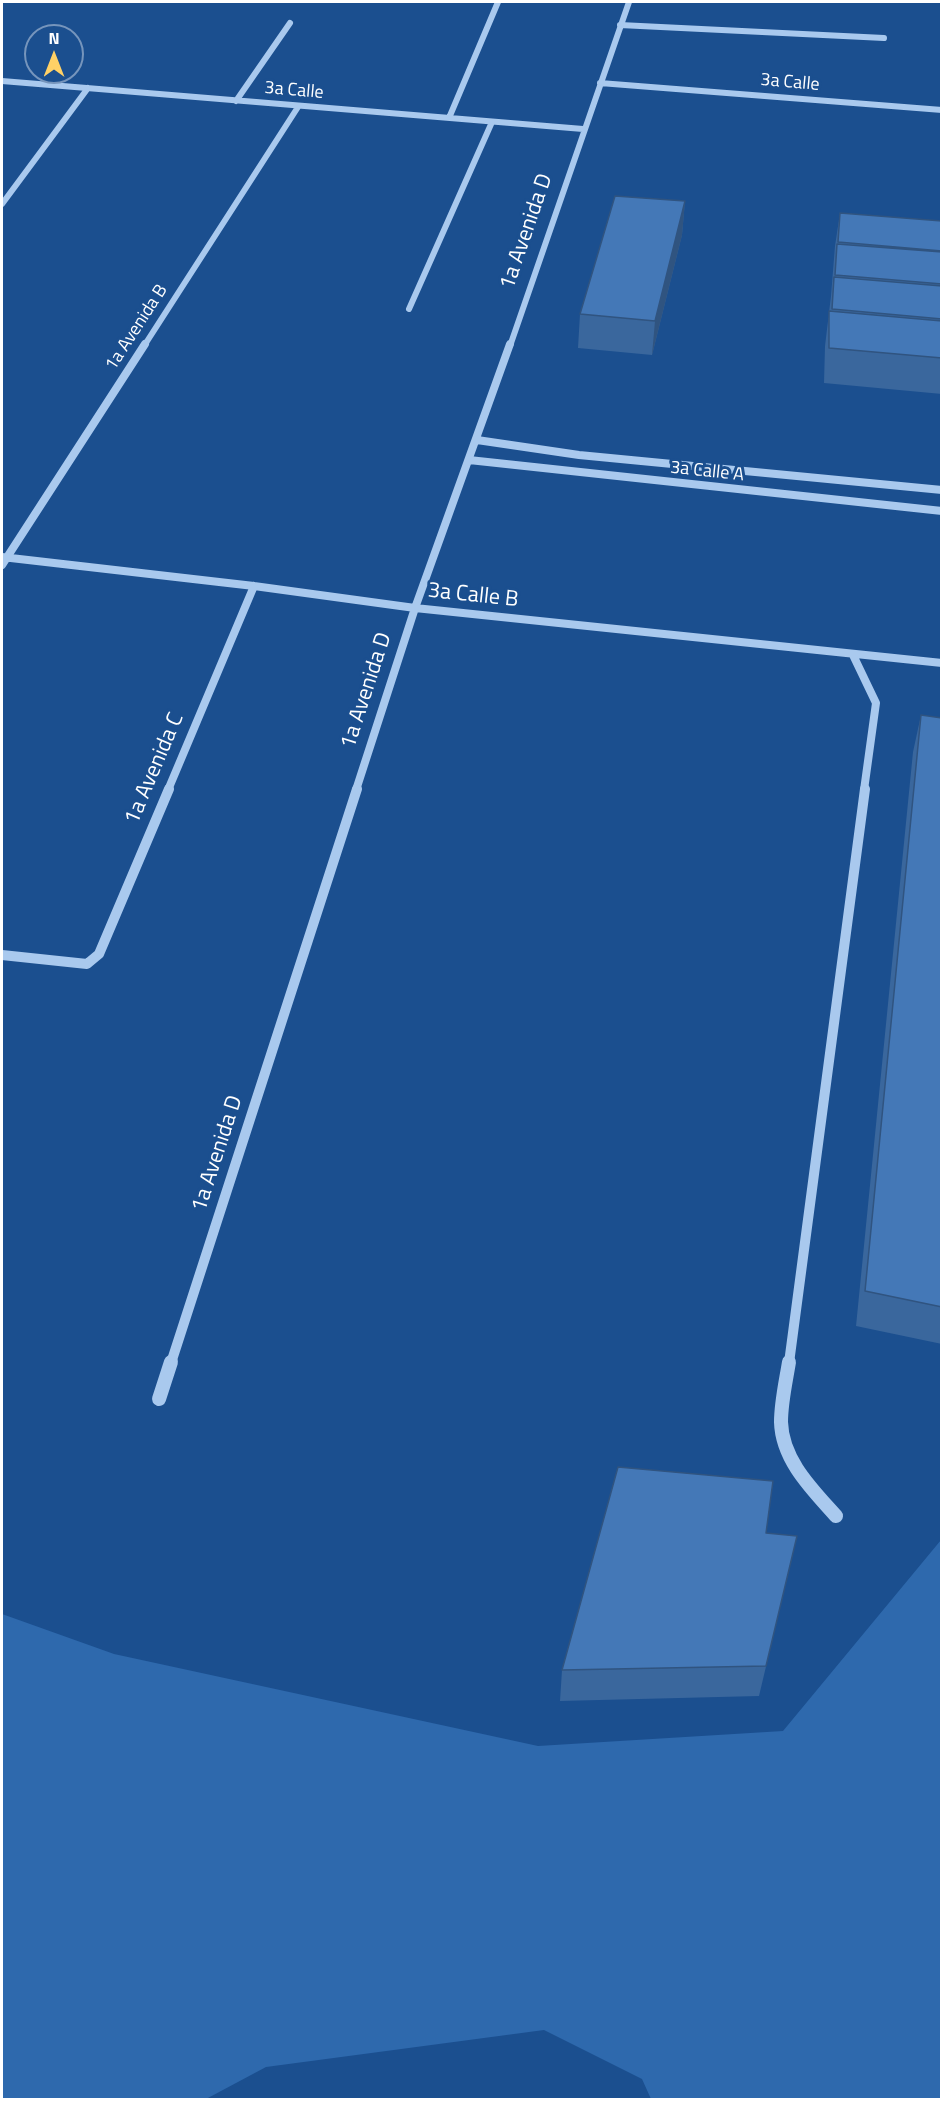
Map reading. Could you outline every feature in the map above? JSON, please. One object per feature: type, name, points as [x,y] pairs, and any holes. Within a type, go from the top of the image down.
[{"type":"street","points":[[449,118],[498,2]]},
{"type":"street","name":"1a Avenida D","points":[[159,1399],[415,608],[477,440],[629,2]]},
{"type":"street","points":[[236,101],[290,23]]},
{"type":"street","points":[[620,25],[884,38]]},
{"type":"street","name":"3a Calle","points":[[2,81],[584,129]]},
{"type":"street","name":"3a Calle","points":[[600,83],[942,110]]},
{"type":"street","points":[[2,204],[88,87]]},
{"type":"street","name":"1a Avenida B","points":[[3,560],[298,107]]},
{"type":"street","points":[[409,309],[492,122]]},
{"type":"street","points":[[477,440],[579,455],[942,490]]},
{"type":"street","name":"3a Calle A","points":[[469,460],[942,511]]},
{"type":"street","name":"3a Calle B","points":[[3,560],[254,586],[415,608],[853,656],[942,663]]},
{"type":"street","name":"1a Avenida C","points":[[2,955],[87,964],[99,954],[254,586]]},
{"type":"street","points":[[836,1516],[805,1482],[786,1452],[781,1421],[876,703],[853,656]]},
{"type":"shaded area","points":[[941,1540],[941,2099],[651,2099],[642,2079],[544,2030],[266,2067],[206,2099],[2,2099],[2,1614],[114,1654],[538,1746],[783,1731]]},
{"type":"building","points":[[615,196],[685,201],[655,321],[580,314]]},
{"type":"building","points":[[840,213],[942,221],[942,251],[838,242]]},
{"type":"building","points":[[837,244],[942,252],[942,284],[835,275]]},
{"type":"building","points":[[834,277],[942,286],[942,319],[832,309]]},
{"type":"building","points":[[829,311],[942,321],[942,358],[829,348]]},
{"type":"building","points":[[921,715],[942,718],[942,1307],[865,1291]]},
{"type":"building","points":[[618,1467],[773,1481],[766,1533],[797,1536],[766,1666],[562,1670]]}]
